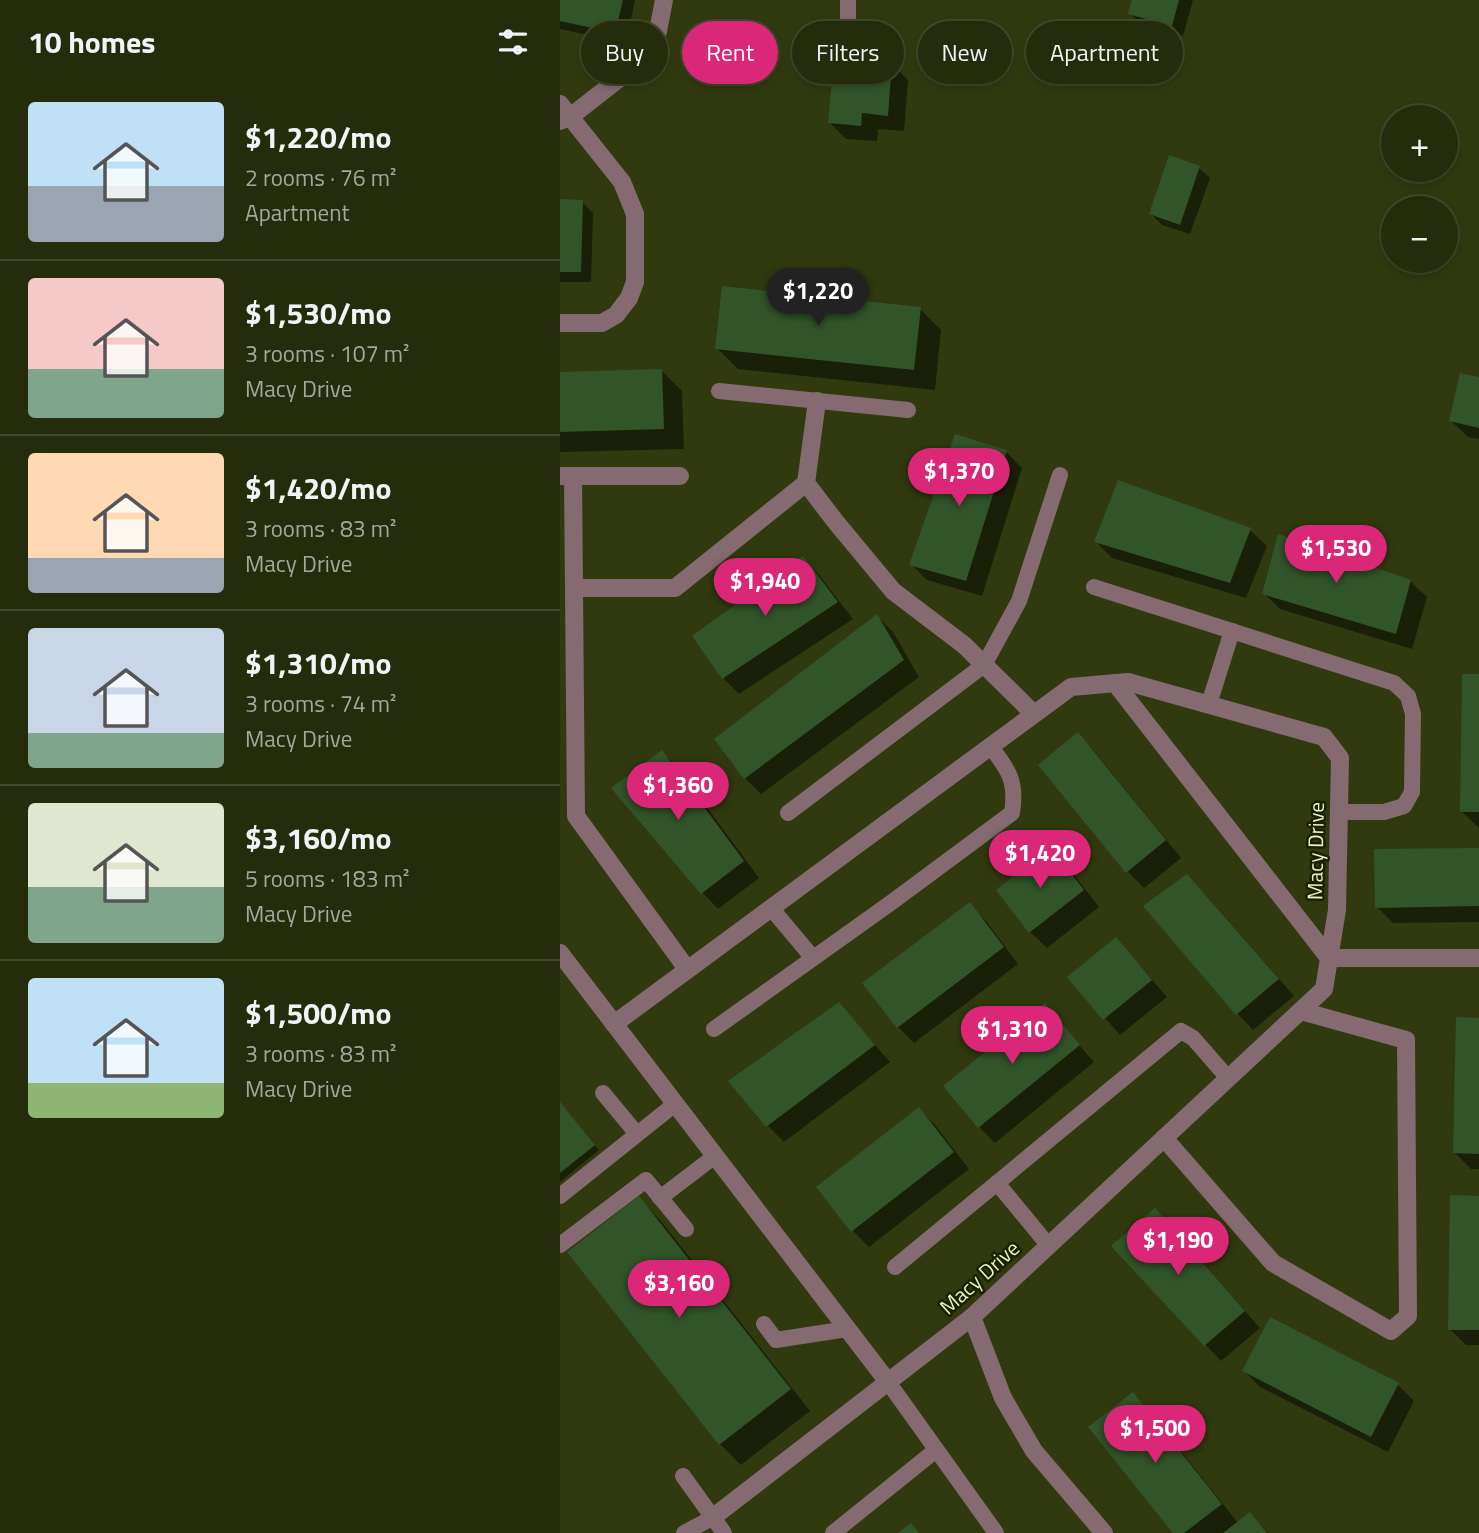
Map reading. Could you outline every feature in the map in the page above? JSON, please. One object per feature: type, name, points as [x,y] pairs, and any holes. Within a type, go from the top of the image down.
[{"type":"street","points":[[560,323],[602,323],[616,315],[629,298],[635,282],[635,214],[622,182],[563,114],[648,56],[658,32],[664,0]]},
{"type":"street","points":[[574,587],[675,587],[806,483],[817,401]]},
{"type":"street","points":[[680,476],[566,476],[574,587],[576,816],[687,970]]},
{"type":"street","points":[[806,483],[893,591],[964,645],[1034,714]]},
{"type":"street","name":"Macy Drive","points":[[614,1024],[1071,687],[1128,682],[1324,737],[1340,758],[1337,910],[1324,989],[972,1317],[712,1518]]},
{"type":"street","points":[[1115,683],[1329,958],[1479,958]]},
{"type":"street","points":[[560,953],[888,1382]]},
{"type":"street","points":[[1164,1138],[1273,1263],[1391,1331],[1408,1317],[1406,1040],[1301,1011]]},
{"type":"street","points":[[972,1317],[1003,1398],[1034,1451],[1104,1533]]},
{"type":"lane","points":[[848,0],[848,21]]},
{"type":"lane","points":[[719,391],[908,410]]},
{"type":"lane","points":[[788,813],[984,665],[1019,601],[1060,475]]},
{"type":"lane","points":[[1094,587],[1394,682],[1408,696],[1413,714],[1412,793],[1404,806],[1384,812],[1339,812]]},
{"type":"lane","points":[[1209,705],[1232,631]]},
{"type":"lane","points":[[714,1029],[1012,813],[1014,798],[1010,771],[990,746]]},
{"type":"lane","points":[[771,908],[813,958]]},
{"type":"lane","points":[[895,1267],[1181,1031],[1193,1038],[1228,1079]]},
{"type":"lane","points":[[603,1093],[637,1134]]},
{"type":"lane","points":[[560,1196],[675,1104]]},
{"type":"lane","points":[[660,1198],[715,1156]]},
{"type":"lane","points":[[560,1245],[646,1180],[686,1229]]},
{"type":"lane","points":[[997,1183],[1049,1246]]},
{"type":"lane","points":[[764,1324],[776,1340],[847,1329]]},
{"type":"lane","points":[[888,1382],[996,1533]]},
{"type":"lane","points":[[833,1533],[936,1450]]},
{"type":"lane","points":[[683,1476],[724,1533]]},
{"type":"lane","points":[[684,1533],[712,1518]]},
{"type":"lane","points":[[701,1533],[712,1518]]},
{"type":"building","points":[[560,0],[623,0],[618,21],[581,21],[581,26],[560,21]]},
{"type":"building","points":[[1132,0],[1179,0],[1173,21],[1154,21],[1128,14]]},
{"type":"building","points":[[832,84],[890,84],[888,116],[862,113],[861,126],[828,123]]},
{"type":"building","points":[[1169,155],[1200,166],[1180,225],[1149,214]]},
{"type":"building","points":[[560,199],[583,200],[581,272],[560,272]]},
{"type":"building","points":[[722,286],[921,307],[914,370],[715,349]]},
{"type":"building","points":[[662,369],[664,429],[560,432],[560,372]]},
{"type":"building","points":[[1460,373],[1479,377],[1479,428],[1449,421]]},
{"type":"building","points":[[955,434],[1007,450],[966,581],[909,565]]},
{"type":"building","points":[[1118,480],[1251,528],[1230,583],[1094,542]]},
{"type":"building","points":[[1278,534],[1411,580],[1396,634],[1262,594]]},
{"type":"building","points":[[803,556],[838,602],[722,679],[692,636]]},
{"type":"building","points":[[877,614],[904,660],[744,779],[714,739]]},
{"type":"building","points":[[1462,674],[1479,674],[1479,812],[1460,812]]},
{"type":"building","points":[[1078,732],[1166,840],[1126,873],[1038,765]]},
{"type":"building","points":[[662,750],[744,861],[701,894],[611,788]]},
{"type":"building","points":[[1051,847],[1084,890],[1029,933],[996,890]]},
{"type":"building","points":[[1479,848],[1479,906],[1375,908],[1374,849]]},
{"type":"building","points":[[1187,874],[1279,979],[1236,1015],[1143,906]]},
{"type":"building","points":[[970,902],[1004,947],[897,1028],[862,983]]},
{"type":"building","points":[[1116,937],[1152,980],[1103,1020],[1067,977]]},
{"type":"building","points":[[839,1002],[875,1045],[766,1127],[728,1081]]},
{"type":"building","points":[[1045,1003],[1080,1045],[978,1128],[943,1086]]},
{"type":"building","points":[[1456,1017],[1479,1018],[1479,1154],[1453,1153]]},
{"type":"building","points":[[560,1102],[595,1145],[560,1173]]},
{"type":"building","points":[[919,1107],[954,1152],[851,1232],[816,1187]]},
{"type":"building","points":[[1450,1195],[1479,1196],[1479,1330],[1448,1330]]},
{"type":"building","points":[[639,1196],[791,1389],[719,1445],[567,1252]]},
{"type":"building","points":[[1155,1208],[1245,1311],[1204,1346],[1111,1246]]},
{"type":"building","points":[[1270,1317],[1399,1383],[1371,1437],[1242,1371]]},
{"type":"building","points":[[1133,1392],[1222,1504],[1184,1533],[1173,1533],[1088,1427]]},
{"type":"building","points":[[1250,1512],[1267,1533],[1223,1533]]},
{"type":"building","points":[[911,1523],[919,1533],[898,1533]]}]
